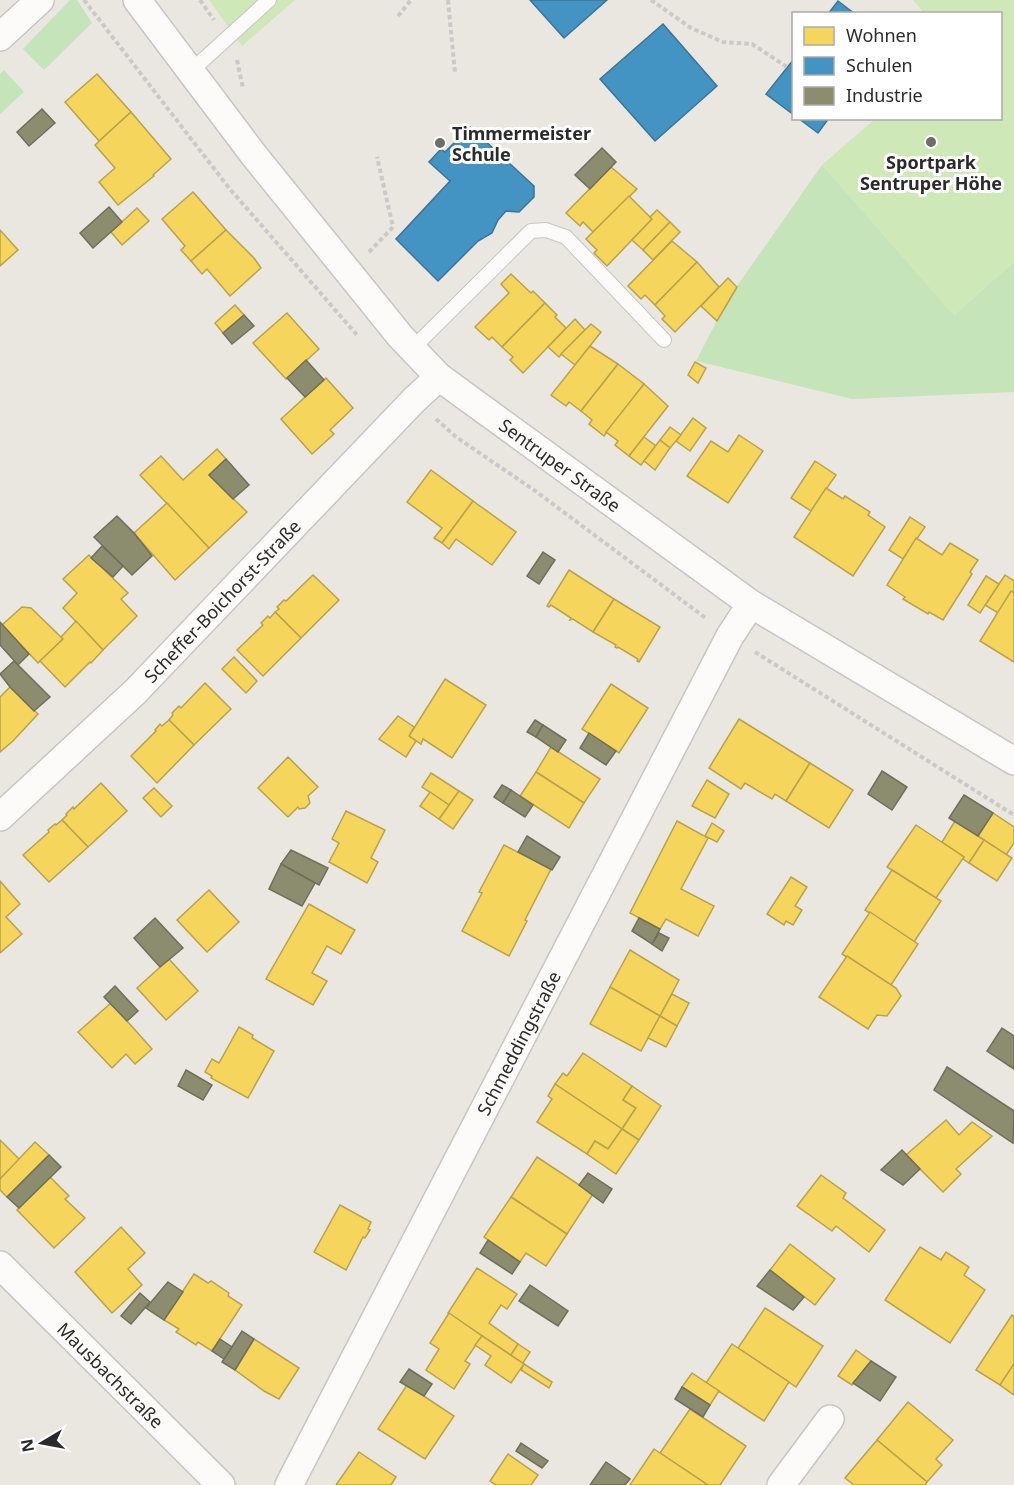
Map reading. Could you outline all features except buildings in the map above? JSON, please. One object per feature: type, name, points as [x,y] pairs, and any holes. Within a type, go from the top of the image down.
[{"type":"street","points":[[0,37],[40,0]]},
{"type":"street","name":"Sentruper Straße","points":[[137,0],[253,154],[412,349],[439,377],[751,604],[1014,761]]},
{"type":"street","name":"Scheffer-Boichorst-Straße","points":[[0,817],[135,692],[414,400],[439,377]]},
{"type":"street","name":"Schmeddingstraße","points":[[289,1485],[730,636],[751,604]]},
{"type":"street","name":"Mausbachstraße","points":[[5,1279],[220,1485]]},
{"type":"street","points":[[781,1485],[830,1419]]},
{"type":"lane","points":[[190,72],[268,0]]},
{"type":"lane","points":[[412,349],[531,231],[546,230],[566,237],[663,340]]},
{"type":"path","points":[[200,0],[235,50],[243,91]]},
{"type":"path","points":[[398,16],[411,0]]},
{"type":"path","points":[[448,0],[455,73]]},
{"type":"path","points":[[651,0],[691,28],[723,42],[752,44],[787,68]]},
{"type":"path","points":[[367,254],[393,227],[377,157]]},
{"type":"green space","points":[[70,0],[77,0],[92,23],[44,70],[23,49]]},
{"type":"green space","points":[[209,0],[295,0],[242,46]]},
{"type":"green space","name":"Sportpark Sentruper Höhe","points":[[913,0],[1014,0],[1014,262],[954,315],[822,165],[874,120],[1002,120],[1002,12],[923,12]]},
{"type":"green space","points":[[4,70],[24,92],[0,114],[0,74]]},
{"type":"green space","points":[[822,165],[954,315],[1014,262],[1014,392],[852,399],[696,361],[728,299]]},
{"type":"place","name":"Sportpark Sentruper Höhe","points":[[931,142]]},
{"type":"place","name":"Timmermeister Schule","points":[[440,143]]}]
